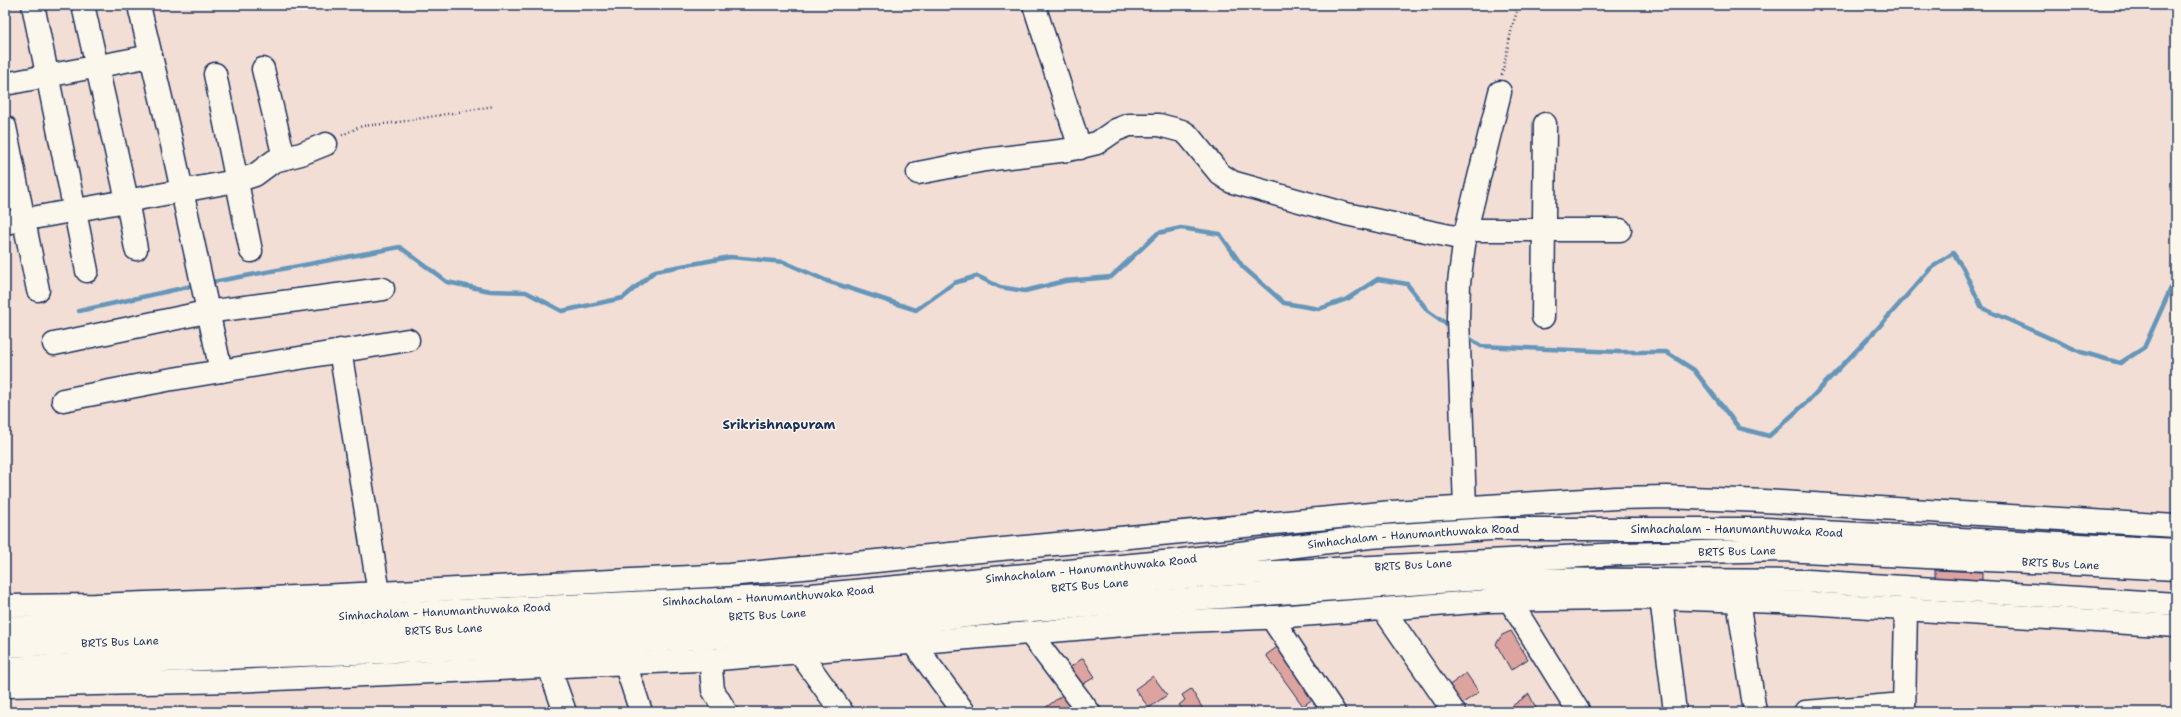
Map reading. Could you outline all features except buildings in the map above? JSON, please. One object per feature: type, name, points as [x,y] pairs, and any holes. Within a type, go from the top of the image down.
[{"type":"street","points":[[33,5],[76,210],[87,271]]},
{"type":"street","points":[[83,5],[127,200],[136,249]]},
{"type":"street","points":[[1034,5],[1080,148]]},
{"type":"street","points":[[140,10],[182,191],[203,294],[221,371]]},
{"type":"street","points":[[5,84],[151,56]]},
{"type":"street","points":[[263,69],[284,158]]},
{"type":"street","points":[[215,74],[250,251]]},
{"type":"street","points":[[1466,507],[1458,318],[1458,283],[1465,234],[1500,92]]},
{"type":"street","points":[[918,174],[985,160],[1055,153],[1080,148],[1097,143],[1116,130],[1129,125],[1148,124],[1173,128],[1188,135],[1220,174],[1232,182],[1346,214],[1465,234],[1543,230],[1620,230]]},
{"type":"street","points":[[1543,317],[1545,124]]},
{"type":"street","points":[[5,127],[14,221],[38,290]]},
{"type":"street","points":[[14,221],[236,181],[255,175],[269,164],[326,144]]},
{"type":"street","points":[[54,344],[203,294],[383,289]]},
{"type":"street","points":[[63,400],[340,350],[408,340]]},
{"type":"street","points":[[340,350],[380,593]]},
{"type":"street","points":[[5,606],[95,605],[380,593],[729,575],[1392,512],[1549,501],[1667,497],[1764,501],[2176,526]]},
{"type":"street","name":"Simhachalam - Hanumanthuwaka Road","points":[[5,628],[258,620],[811,595],[1166,562],[1370,538],[1490,528],[1765,529],[2176,550]]},
{"type":"street","name":"BRTS Bus Lane","points":[[5,646],[412,631],[786,614],[929,602],[1064,587],[1234,574],[1622,554],[1782,550],[2176,569]]},
{"type":"street","points":[[5,668],[248,657],[525,648],[806,633],[1004,612],[1481,579],[1806,581],[2176,604]]},
{"type":"street","points":[[1661,598],[1675,712]]},
{"type":"street","points":[[5,686],[234,681],[710,660],[1159,622],[1271,617],[1510,601],[1661,598],[1906,608],[2176,626]]},
{"type":"street","points":[[1510,601],[1579,712]]},
{"type":"street","points":[[1738,601],[1755,712]]},
{"type":"street","points":[[1805,712],[1904,708],[1906,608]]},
{"type":"street","points":[[1383,609],[1454,712]]},
{"type":"street","points":[[1271,617],[1334,712]]},
{"type":"street","points":[[1029,632],[1089,712]]},
{"type":"street","points":[[913,643],[964,712]]},
{"type":"street","points":[[799,652],[842,712]]},
{"type":"street","points":[[710,660],[713,690],[726,712]]},
{"type":"street","points":[[625,663],[641,712]]},
{"type":"street","points":[[549,667],[565,712]]},
{"type":"path","points":[[1500,92],[1506,53],[1519,5]]},
{"type":"path","points":[[326,144],[353,128],[393,123],[494,106]]},
{"type":"waterway","points":[[207,283],[400,247],[447,282],[490,291],[526,292],[562,311],[623,298],[655,271],[730,257],[784,262],[827,281],[916,310],[954,283],[977,276],[1000,287],[1025,291],[1065,281],[1111,277],[1158,233],[1181,228],[1220,234],[1243,267],[1284,303],[1319,309],[1347,299],[1378,279],[1407,284],[1428,311],[1451,327]]},
{"type":"waterway","points":[[1466,336],[1481,346],[1619,352],[1666,352],[1694,370],[1739,428],[1769,436],[1808,401],[1878,328],[1931,268],[1953,253],[1963,268],[1982,308],[2081,352],[2120,363],[2144,348],[2171,288],[2176,285]]},
{"type":"waterway","points":[[79,311],[196,285]]},
{"type":"district","name":"Srikrishnapuram","points":[[779,424]]}]
